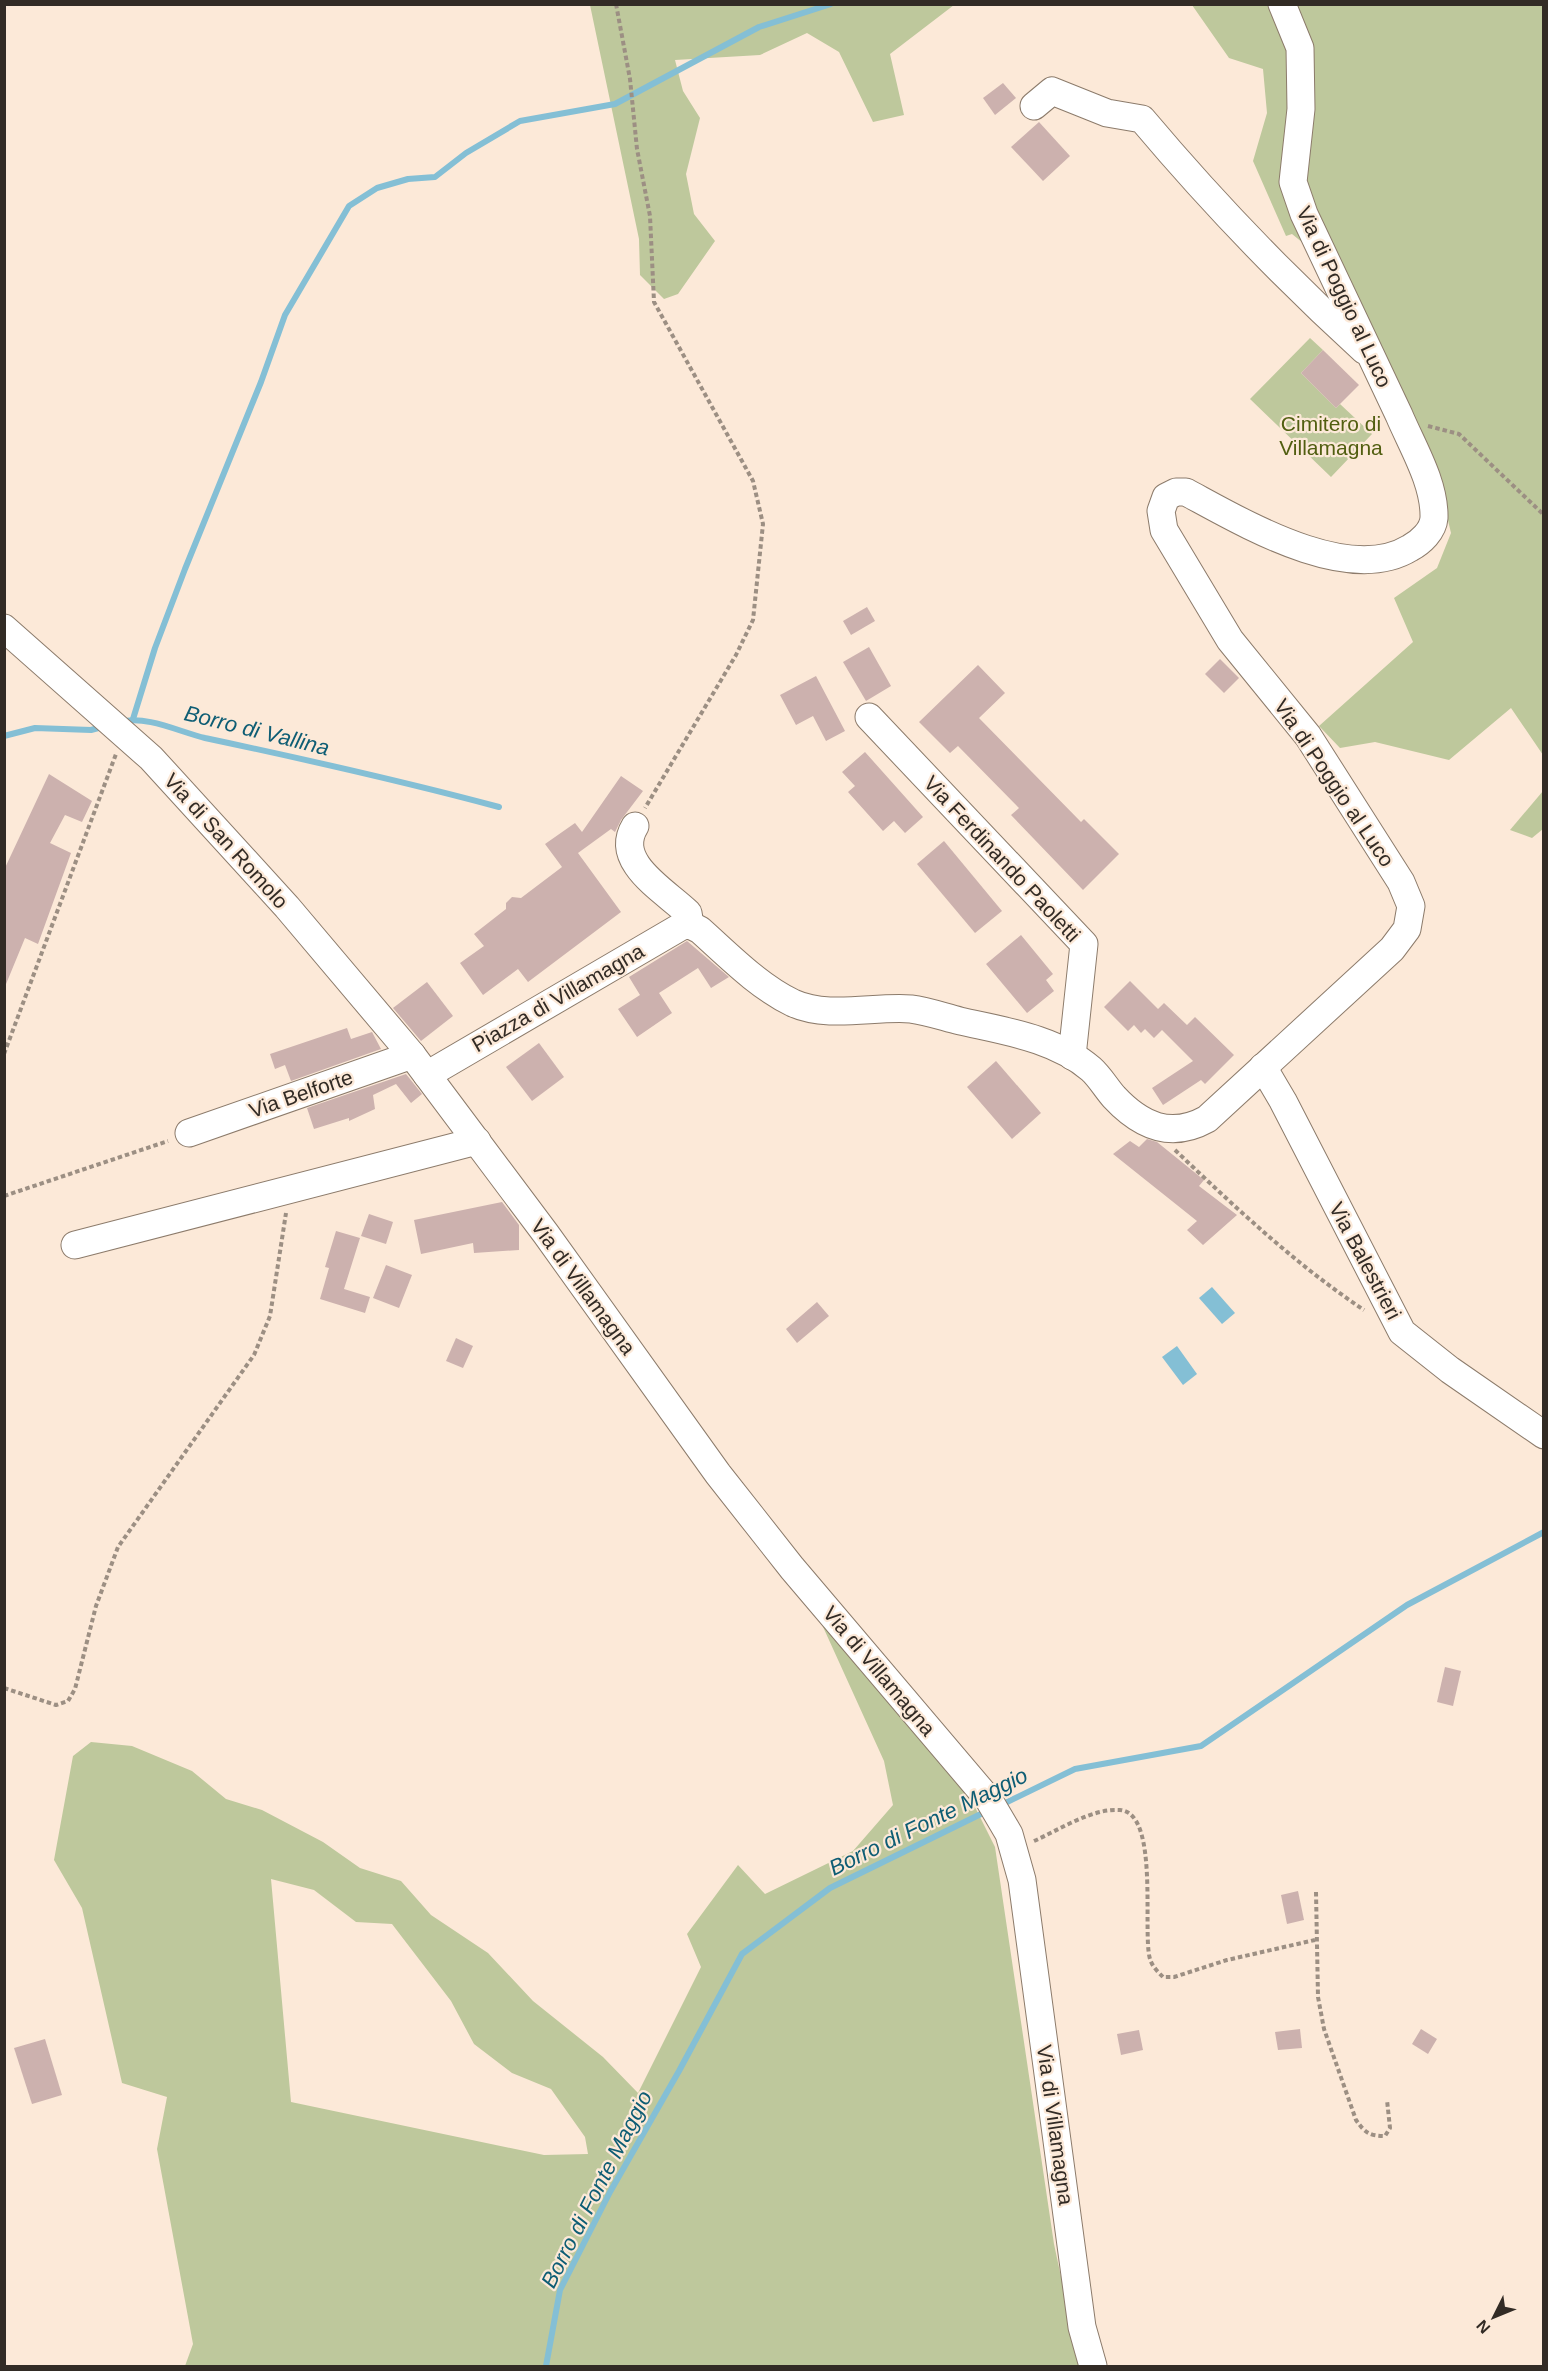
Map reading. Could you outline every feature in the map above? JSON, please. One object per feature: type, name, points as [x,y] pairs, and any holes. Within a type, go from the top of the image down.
[{"type":"street","name":"Via di Poggio al Luco","points":[[635,826],[628,843],[633,863],[688,913],[690,925],[700,930],[759,981],[795,1004],[822,1009],[912,1009],[1036,1039],[1072,1056],[1092,1070],[1116,1099],[1147,1123],[1168,1130],[1189,1129],[1207,1119],[1392,949],[1407,929],[1411,906],[1401,882],[1308,736],[1230,640],[1164,530],[1161,511],[1166,497],[1176,492],[1186,492],[1270,537],[1333,555],[1365,560],[1396,557],[1423,541],[1434,520],[1432,494],[1373,359],[1304,214],[1293,182],[1301,109],[1300,48],[1282,4]]},
{"type":"street","points":[[1034,106],[1052,91],[1107,113],[1143,119],[1182,167],[1294,286],[1373,359]]},
{"type":"street","name":"Via di San Romolo","points":[[4,628],[151,758],[287,907],[420,1065]]},
{"type":"street","name":"Via Ferdinando Paoletti","points":[[869,717],[1084,944],[1072,1056]]},
{"type":"street","name":"Piazza di Villamagna","points":[[420,1065],[682,926],[690,925]]},
{"type":"street","name":"Via Belforte","points":[[189,1134],[420,1065]]},
{"type":"street","name":"Via di Villamagna","points":[[420,1065],[477,1140],[718,1474],[822,1604],[996,1809],[1014,1849],[1022,1880],[1082,2327],[1093,2367]]},
{"type":"street","name":"Via Balestrieri","points":[[1263,1067],[1283,1101],[1402,1332],[1450,1370],[1544,1435]]},
{"type":"street","points":[[75,1245],[477,1140]]},
{"type":"path","points":[[616,4],[633,105],[637,149],[650,216],[654,302],[753,481],[763,524],[753,620],[740,649],[635,826]]},
{"type":"path","points":[[1407,435],[1427,426],[1459,434],[1544,515]]},
{"type":"path","points":[[4,1054],[113,759],[118,728]]},
{"type":"path","name":"Via Balestrieri","points":[[1156,1126],[1164,1140],[1257,1227],[1323,1282],[1365,1310]]},
{"type":"path","points":[[4,1196],[189,1134]]},
{"type":"path","points":[[4,1688],[56,1706],[68,1701],[75,1689],[96,1606],[118,1547],[254,1355],[270,1316],[289,1190]]},
{"type":"path","points":[[1014,1849],[1101,1812],[1120,1810],[1129,1812],[1139,1827],[1149,1886],[1149,1958],[1163,1977],[1174,1977],[1227,1960],[1315,1940]]},
{"type":"path","points":[[1316,1892],[1317,1931],[1315,1940],[1318,1997],[1323,2029],[1356,2120],[1364,2132],[1372,2136],[1385,2136],[1390,2128],[1387,2100]]},
{"type":"green space","points":[[590,4],[954,5],[890,54],[904,115],[873,122],[839,52],[807,33],[760,55],[675,60],[683,91],[700,118],[686,174],[694,214],[715,241],[678,294],[664,299],[640,275],[639,239]]},
{"type":"green space","points":[[1192,5],[1543,5],[1543,755],[1511,708],[1449,760],[1375,742],[1340,748],[1319,726],[1413,642],[1394,598],[1437,568],[1451,533],[1438,479],[1352,283],[1292,234],[1286,236],[1253,161],[1267,113],[1263,69],[1229,58]]},
{"type":"green space","name":"Cimitero di Villamagna","points":[[1310,338],[1323,350],[1301,373],[1336,408],[1340,404],[1372,434],[1331,477],[1250,399]]},
{"type":"green space","points":[[1543,791],[1543,829],[1532,838],[1510,830]]},
{"type":"green space","points":[[819,1618],[970,1797],[995,1847],[1054,2244],[1080,2366],[185,2366],[193,2344],[157,2149],[167,2097],[122,2083],[82,1908],[54,1860],[73,1756],[91,1742],[132,1746],[192,1771],[226,1799],[262,1810],[323,1842],[360,1868],[401,1881],[431,1915],[488,1953],[533,2001],[603,2057],[638,2093],[701,1967],[687,1934],[738,1865],[765,1894],[853,1851],[893,1805],[884,1761]],"holes":[[[271,1879],[314,1890],[356,1922],[392,1924],[451,2001],[474,2044],[512,2073],[551,2089],[585,2137],[588,2154],[544,2155],[291,2102]]]},
{"type":"water","points":[[1212,1287],[1235,1313],[1222,1324],[1199,1298]]},
{"type":"water","points":[[1177,1346],[1197,1374],[1183,1385],[1162,1357]]},
{"type":"building","points":[[1003,83],[1016,98],[995,115],[983,98]]},
{"type":"building","points":[[1039,122],[1070,156],[1043,181],[1011,147]]},
{"type":"building","points":[[1323,350],[1359,385],[1336,408],[1301,373]]},
{"type":"building","points":[[867,607],[875,621],[851,635],[843,621]]},
{"type":"building","points":[[869,647],[891,686],[866,701],[843,662]]},
{"type":"building","points":[[1220,659],[1239,678],[1224,693],[1205,674]]},
{"type":"building","points":[[978,665],[1005,693],[979,718],[1081,822],[1084,819],[1119,854],[1083,890],[1011,815],[1019,808],[958,746],[950,753],[919,722]]},
{"type":"building","points":[[816,676],[845,731],[826,741],[813,716],[796,725],[780,695]]},
{"type":"building","points":[[865,752],[923,817],[905,833],[894,821],[883,831],[848,792],[855,786],[842,772]]},
{"type":"building","points":[[49,774],[92,801],[82,822],[65,815],[50,843],[71,853],[38,944],[25,938],[4,989],[4,870]]},
{"type":"building","points":[[621,776],[643,791],[621,820],[615,832],[611,829],[578,853],[621,912],[528,982],[518,969],[483,995],[460,963],[484,946],[474,934],[506,909],[506,903],[512,897],[521,898],[562,867],[545,844],[575,823],[582,832]]},
{"type":"building","points":[[944,841],[1002,911],[975,933],[917,864]]},
{"type":"building","points":[[1021,935],[1053,974],[1046,980],[1054,991],[1027,1013],[986,964]]},
{"type":"building","points":[[687,941],[729,977],[711,988],[698,968],[659,993],[672,1013],[637,1037],[618,1009],[640,995],[629,977]]},
{"type":"building","points":[[1130,981],[1158,1009],[1164,1003],[1187,1025],[1195,1017],[1234,1055],[1205,1084],[1201,1080],[1163,1105],[1152,1088],[1193,1061],[1162,1030],[1154,1038],[1145,1029],[1141,1033],[1134,1025],[1128,1031],[1104,1007]]},
{"type":"building","points":[[427,982],[453,1016],[421,1041],[393,1008]]},
{"type":"building","points":[[347,1028],[351,1039],[372,1032],[381,1049],[291,1081],[285,1065],[275,1069],[270,1054]]},
{"type":"building","points":[[539,1043],[564,1077],[532,1101],[506,1067]]},
{"type":"building","points":[[996,1061],[1041,1113],[1012,1139],[967,1087]]},
{"type":"building","points":[[406,1074],[422,1094],[411,1103],[396,1084],[373,1095],[375,1109],[349,1121],[349,1118],[314,1129],[307,1108]]},
{"type":"building","points":[[1147,1139],[1157,1142],[1204,1180],[1199,1186],[1237,1215],[1203,1245],[1187,1230],[1197,1221],[1113,1154],[1130,1141],[1139,1147]]},
{"type":"building","points":[[502,1202],[519,1225],[519,1250],[474,1253],[473,1243],[421,1254],[414,1220]]},
{"type":"building","points":[[369,1214],[393,1222],[386,1244],[361,1236]]},
{"type":"building","points":[[336,1231],[360,1238],[344,1289],[370,1297],[365,1313],[320,1299],[329,1268],[325,1267]]},
{"type":"building","points":[[386,1265],[412,1275],[399,1308],[373,1298]]},
{"type":"building","points":[[817,1302],[829,1316],[797,1343],[786,1329]]},
{"type":"building","points":[[456,1338],[473,1346],[463,1368],[446,1361]]},
{"type":"building","points":[[1445,1667],[1461,1671],[1453,1706],[1437,1702]]},
{"type":"building","points":[[1298,1891],[1304,1920],[1287,1924],[1281,1895]]},
{"type":"building","points":[[1300,2029],[1302,2048],[1278,2050],[1275,2032]]},
{"type":"building","points":[[1421,2029],[1437,2039],[1428,2054],[1412,2044]]},
{"type":"building","points":[[1139,2030],[1143,2050],[1121,2055],[1117,2034]]},
{"type":"building","points":[[45,2039],[62,2095],[32,2104],[14,2048]]},
{"type":"waterway","points":[[133,719],[155,648],[261,382],[285,315],[349,206],[377,188],[408,179],[435,177],[466,153],[520,121],[615,104],[759,27],[831,4]]},
{"type":"waterway","name":"Borro di Vallina","points":[[121,722],[131,720],[152,722],[205,738],[426,788],[499,807]]},
{"type":"waterway","name":"Borro di Vallina","points":[[4,736],[35,728],[91,730],[102,727]]},
{"type":"waterway","name":"Borro di Fonte Maggio","points":[[999,1806],[1075,1769],[1201,1746],[1407,1605],[1544,1532]]},
{"type":"waterway","name":"Borro di Fonte Maggio","points":[[546,2366],[560,2290],[610,2192],[742,1954],[830,1888],[987,1811]]}]
